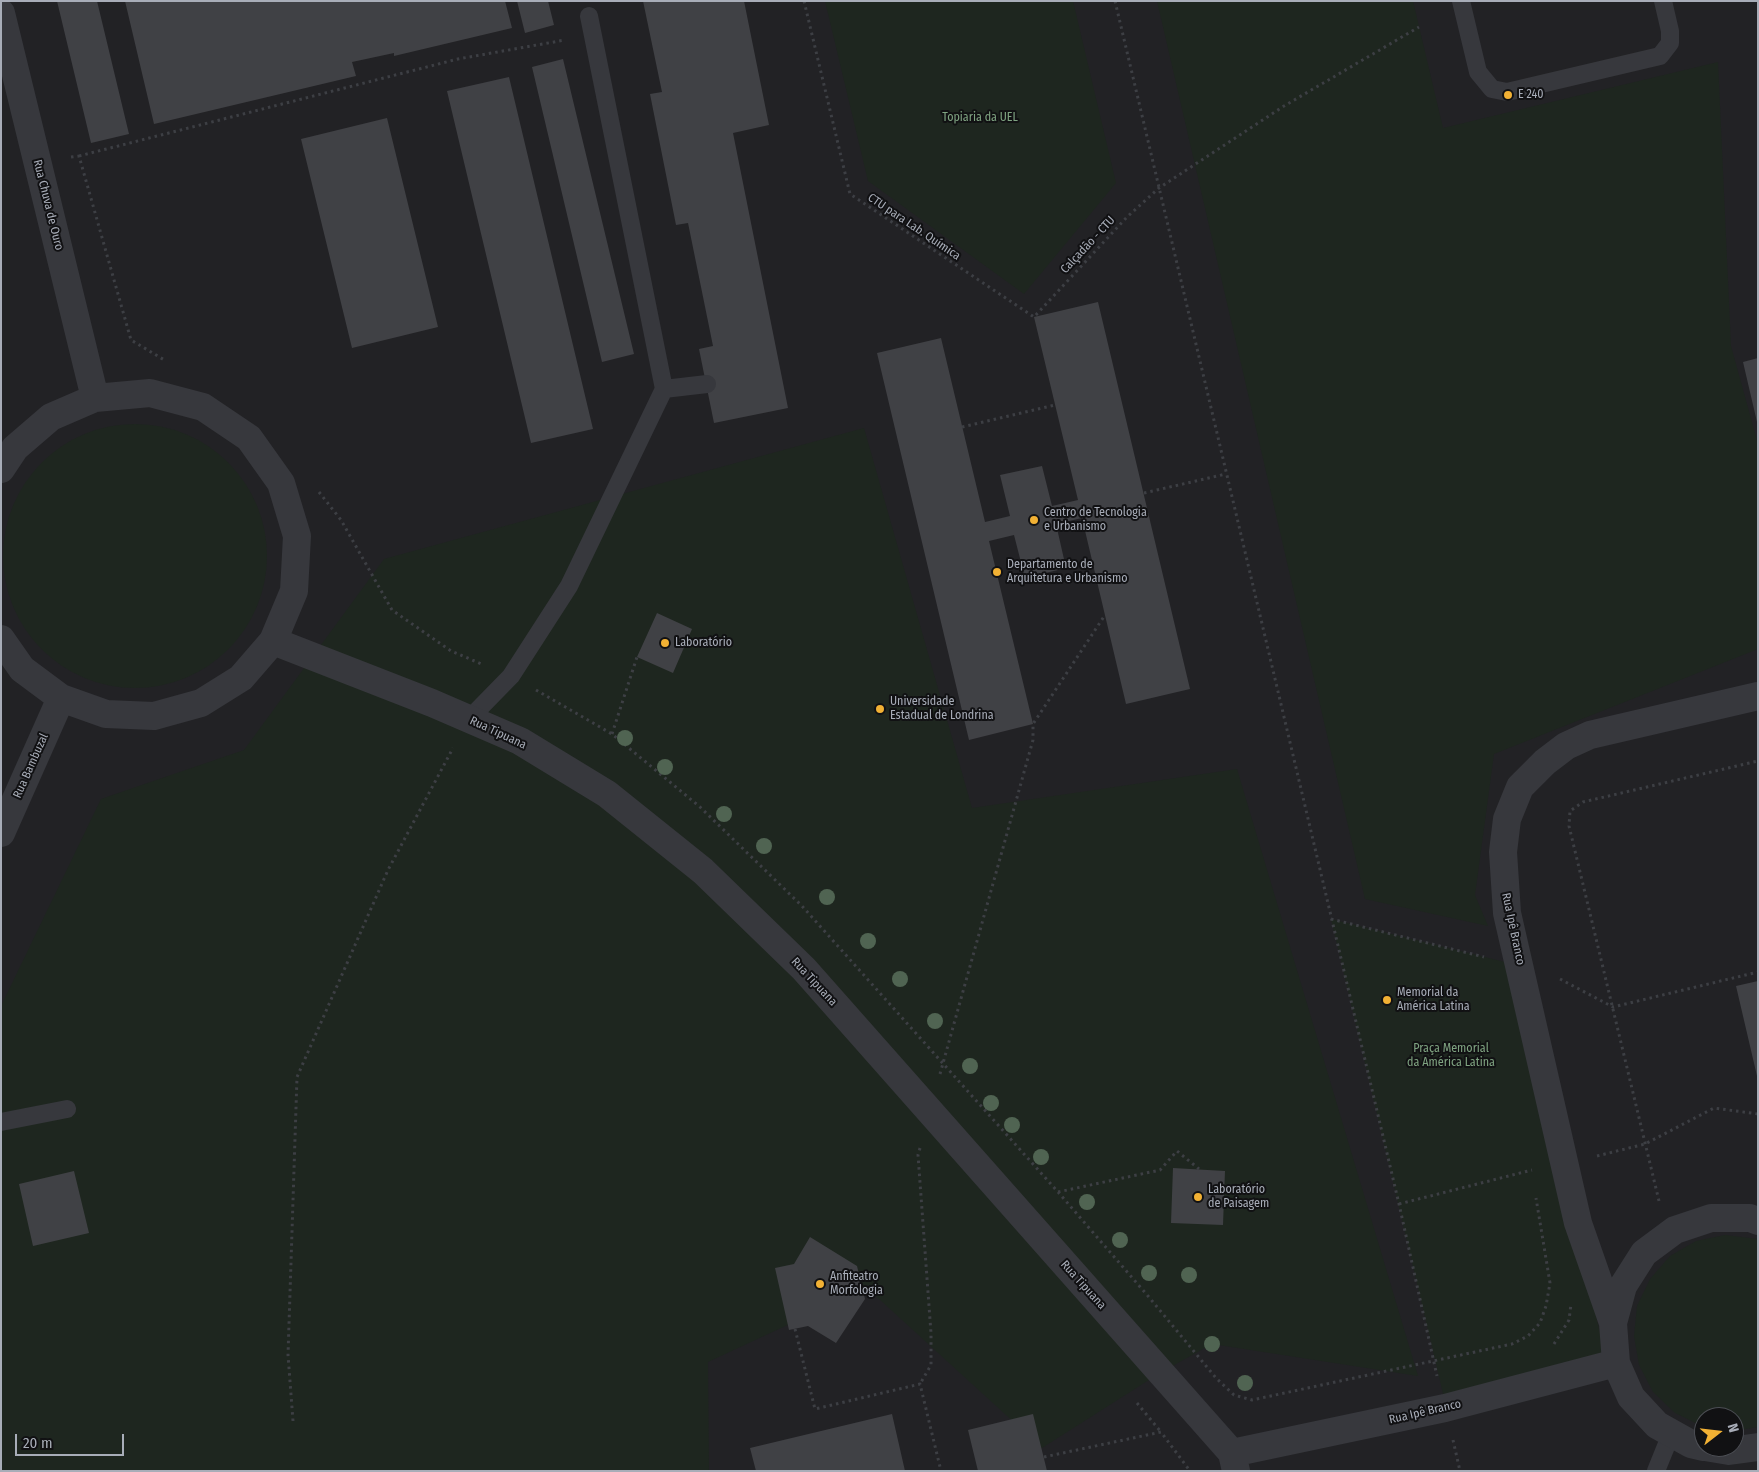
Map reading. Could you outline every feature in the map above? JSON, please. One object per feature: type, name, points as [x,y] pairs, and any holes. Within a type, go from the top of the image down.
[{"type":"street","name":"Rua Chuva de Ouro","points":[[1,13],[95,398]]},
{"type":"street","points":[[1,469],[14,448],[51,417],[95,398],[150,393],[203,407],[249,438],[281,483],[297,536],[294,591],[273,642],[241,678],[201,703],[154,716],[106,714],[61,698],[22,669],[1,640]]},
{"type":"street","name":"Rua Tipuana","points":[[273,642],[520,741],[607,794],[702,872],[804,969],[1234,1462]]},
{"type":"street","name":"Rua Ipê Branco","points":[[1613,1322],[1581,1232],[1508,912],[1503,852],[1507,818],[1520,787],[1545,762],[1566,746],[1590,735],[1758,696]]},
{"type":"street","name":"Rua Bambuzal","points":[[1,833],[61,698]]},
{"type":"street","points":[[1694,1445],[1657,1426],[1631,1397],[1616,1363],[1613,1322],[1623,1286],[1644,1253],[1675,1230],[1711,1218],[1750,1218],[1758,1221]]},
{"type":"street","name":"Rua Ipê Branco","points":[[1234,1462],[1616,1363]]},
{"type":"street","points":[[1744,1449],[1758,1447]]},
{"type":"lane","points":[[1461,1],[1478,72],[1492,89],[1507,92],[1660,56],[1670,43],[1670,31],[1663,1]]},
{"type":"lane","points":[[469,719],[510,676],[569,586],[664,389],[589,16]]},
{"type":"lane","points":[[664,389],[707,384]]},
{"type":"lane","points":[[1,1122],[67,1109]]},
{"type":"lane","points":[[1656,1471],[1671,1434]]},
{"type":"path","name":"CTU para Lab. Química","points":[[804,1],[850,194],[1034,317]]},
{"type":"path","points":[[1115,1],[1399,1204],[1438,1379]]},
{"type":"path","name":"Calçadão - CTU","points":[[1034,317],[1127,217],[1159,188],[1284,106],[1419,26]]},
{"type":"path","points":[[79,156],[458,59],[593,35]]},
{"type":"path","points":[[962,427],[1055,405]]},
{"type":"path","points":[[1144,493],[1226,474]]},
{"type":"path","points":[[939,1077],[1033,740],[1033,724],[1105,615]]},
{"type":"path","points":[[612,734],[637,657]]},
{"type":"path","points":[[529,685],[612,734],[700,807],[802,906],[1058,1192],[1216,1378],[1234,1394],[1252,1400],[1512,1344],[1528,1336],[1540,1323],[1546,1306],[1550,1283],[1536,1197]]},
{"type":"path","points":[[293,1421],[288,1355],[297,1077],[388,870],[469,719]]},
{"type":"path","points":[[1667,1236],[1569,826],[1570,811],[1584,802],[1758,761]]},
{"type":"path","points":[[1331,919],[1492,959]]},
{"type":"path","points":[[1560,979],[1613,1007],[1758,972]]},
{"type":"path","points":[[1564,1163],[1646,1144],[1714,1108],[1758,1114]]},
{"type":"path","points":[[922,1140],[918,1155],[931,1333],[931,1365],[920,1384],[941,1471]]},
{"type":"path","points":[[1058,1192],[1160,1170],[1177,1151],[1199,1169]]},
{"type":"path","points":[[1530,1165],[1533,1170],[1533,1179]]},
{"type":"path","points":[[1399,1204],[1533,1170]]},
{"type":"path","points":[[1546,1350],[1554,1345],[1569,1320],[1572,1296]]},
{"type":"path","points":[[795,1329],[815,1409],[920,1384]]},
{"type":"path","points":[[1137,1403],[1162,1432],[1190,1471]]},
{"type":"path","points":[[1044,1457],[1162,1432]]},
{"type":"path","points":[[1452,1435],[1460,1471]]},
{"type":"shaded area","name":"Universidade Estadual de Londrina","points":[[1,1],[1758,1],[1758,1471],[1,1471]]},
{"type":"green space","name":"Topiaria da UEL","points":[[825,1],[1073,1],[1116,183],[1024,294],[868,181]]},
{"type":"green space","points":[[1157,1],[1413,1],[1443,128],[1718,62],[1731,346],[1758,444],[1758,649],[1494,754],[1475,895],[1488,926],[1365,899]]},
{"type":"green space","points":[[135,424],[161,427],[185,434],[219,454],[237,472],[257,506],[264,530],[267,556],[264,582],[257,606],[237,640],[219,658],[185,678],[161,685],[135,688],[109,685],[85,678],[51,658],[33,640],[13,606],[6,582],[3,556],[6,530],[13,506],[33,472],[51,454],[85,434],[109,427]]},
{"type":"green space","points":[[864,428],[972,808],[1237,769],[1418,1376],[1212,1344],[1160,1373],[1042,1448],[867,1288],[708,1362],[709,1471],[1,1471],[1,1006],[101,799],[244,750],[384,559]]},
{"type":"green space","name":"Praça Memorial da América Latina","points":[[1331,919],[1517,965],[1607,1364],[1445,1402]]},
{"type":"green space","points":[[1725,1235],[1758,1239],[1758,1427],[1744,1429],[1744,1407],[1694,1407],[1694,1422],[1675,1413],[1653,1392],[1639,1365],[1634,1336],[1637,1306],[1650,1279],[1670,1256],[1696,1241]]},
{"type":"building","points":[[57,1],[97,1],[129,134],[91,143]]},
{"type":"building","points":[[125,1],[505,1],[512,28],[394,56],[394,53],[352,62],[356,76],[154,124]]},
{"type":"building","points":[[517,1],[548,1],[554,25],[525,33]]},
{"type":"building","points":[[643,1],[744,1],[769,125],[733,133],[788,408],[714,423],[699,349],[713,346],[688,223],[676,225],[650,94],[662,92]]},
{"type":"building","points":[[563,59],[634,354],[602,362],[532,67]]},
{"type":"building","points":[[509,77],[593,429],[531,443],[447,91]]},
{"type":"building","points":[[387,118],[438,327],[352,348],[301,139]]},
{"type":"building","name":"Centro de Tecnologia e Urbanismo","points":[[1098,302],[1190,689],[1126,704],[1082,518],[1056,524],[1066,568],[1025,578],[1014,535],[989,541],[1033,724],[969,740],[877,353],[941,338],[985,522],[1010,516],[1000,475],[1042,466],[1052,506],[1078,500],[1034,317]]},
{"type":"building","points":[[1758,358],[1758,422],[1757,422],[1743,362]]},
{"type":"building","name":"Laboratório","points":[[657,613],[692,629],[673,673],[637,657]]},
{"type":"building","points":[[1758,981],[1758,1076],[1757,1076],[1736,986]]},
{"type":"building","name":"Laboratório de Paisagem","points":[[1173,1168],[1225,1171],[1223,1225],[1171,1223]]},
{"type":"building","points":[[74,1171],[89,1233],[33,1246],[19,1184]]},
{"type":"building","name":"Anfiteatro Morfologia","points":[[810,1237],[857,1266],[865,1299],[836,1343],[808,1326],[789,1330],[775,1268],[794,1264]]},
{"type":"building","points":[[892,1414],[905,1471],[756,1471],[750,1448]]},
{"type":"building","points":[[1033,1414],[1047,1471],[978,1471],[968,1430]]},
{"type":"place","name":"E 240","points":[[1508,95]]},
{"type":"place","name":"Centro de Tecnologia e Urbanismo","points":[[1034,520]]},
{"type":"place","name":"Departamento de Arquitetura e Urbanismo","points":[[997,572]]},
{"type":"place","name":"Laboratório","points":[[665,643]]},
{"type":"place","name":"Universidade Estadual de Londrina","points":[[880,709]]},
{"type":"place","name":"Memorial da América Latina","points":[[1387,1000]]},
{"type":"place","name":"Laboratório de Paisagem","points":[[1198,1197]]},
{"type":"place","name":"Anfiteatro Morfologia","points":[[820,1284]]}]
